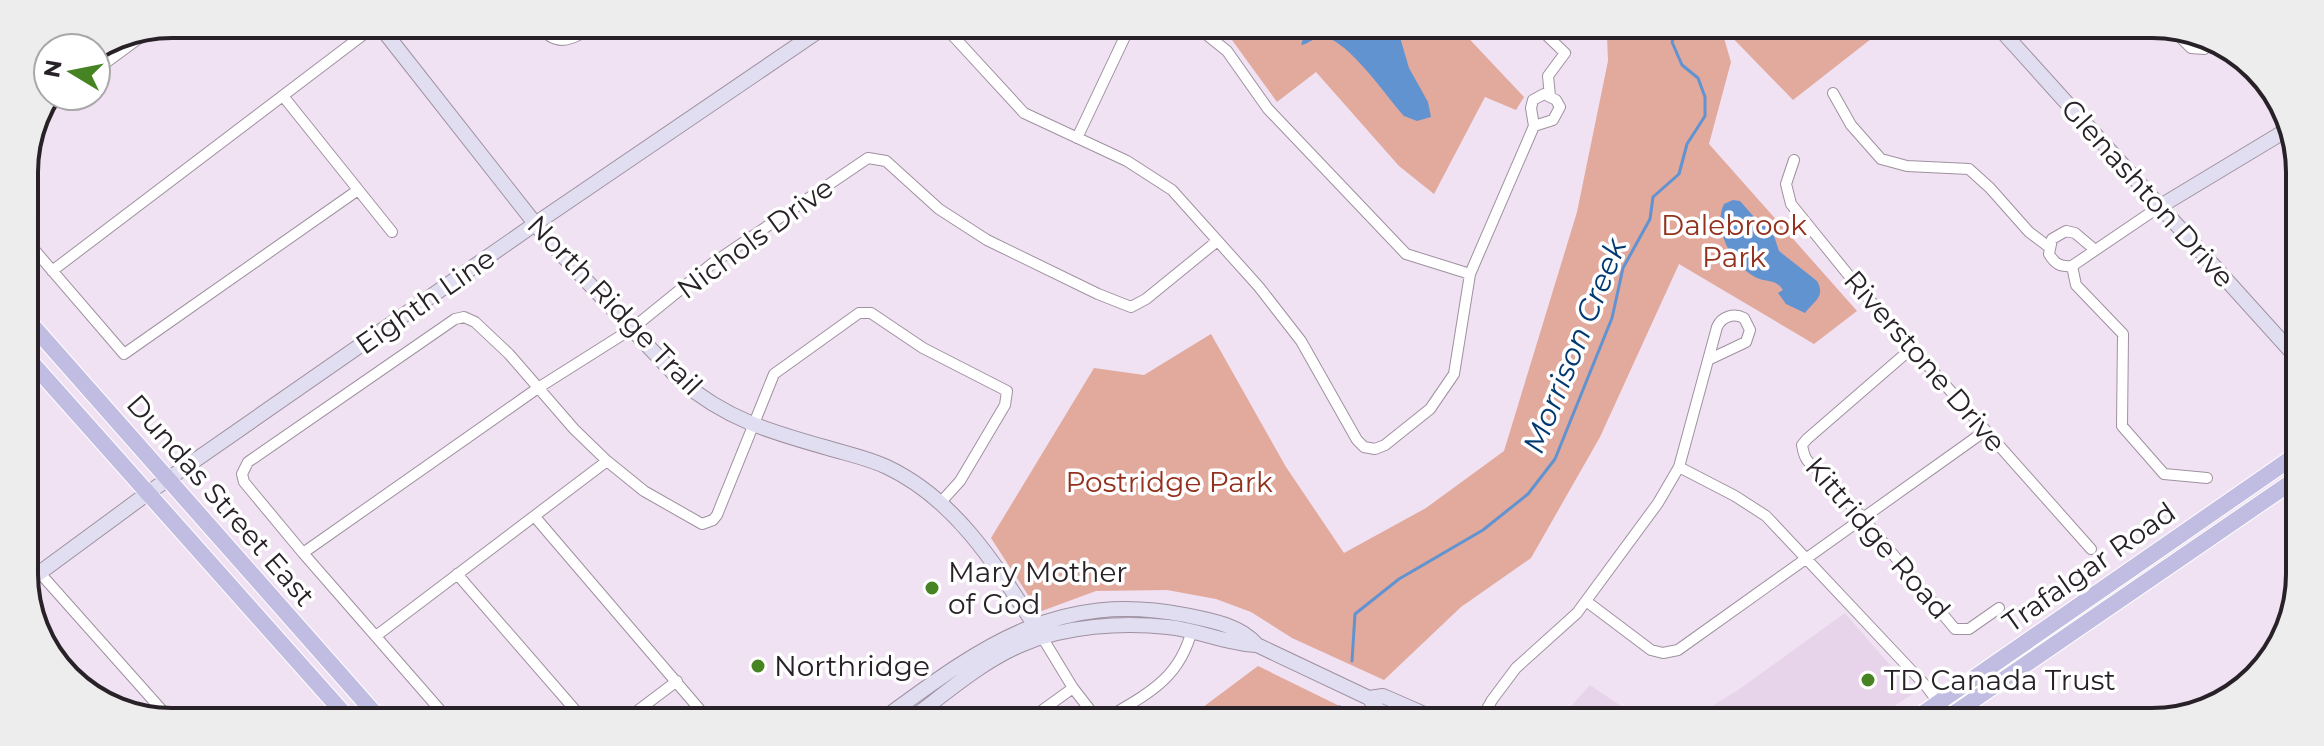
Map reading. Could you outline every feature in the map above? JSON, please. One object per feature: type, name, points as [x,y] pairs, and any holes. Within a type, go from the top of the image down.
[{"type":"main road","name":"Dundas Street East","points":[[38,332],[370,708]]},
{"type":"main road","name":"Dundas Street East","points":[[38,370],[339,708]]},
{"type":"main road","name":"Trafalgar Road","points":[[1932,708],[2286,462]]},
{"type":"main road","name":"Trafalgar Road","points":[[1962,708],[2286,486]]},
{"type":"street","points":[[52,271],[361,38]]},
{"type":"street","name":"North Ridge Trail","points":[[388,38],[535,224],[679,379],[697,395],[734,417],[885,466],[941,502],[970,532],[1038,631]]},
{"type":"street","points":[[551,38],[562,41],[573,38]]},
{"type":"street","name":"Eighth Line","points":[[38,573],[148,493],[535,224],[808,38]]},
{"type":"street","points":[[955,38],[1024,113],[1127,161],[1172,190],[1259,287],[1301,341],[1357,440],[1364,447],[1375,449],[1385,445],[1430,409],[1454,374],[1470,274],[1534,126],[1533,100],[1544,94],[1556,100],[1560,107],[1553,120],[1534,126]]},
{"type":"street","points":[[1077,138],[1124,38]]},
{"type":"street","points":[[1211,38],[1227,51],[1249,78],[1268,109],[1406,254],[1470,274]]},
{"type":"street","points":[[1549,38],[1565,53],[1548,76],[1550,96]]},
{"type":"street","name":"Glenashton Drive","points":[[2008,38],[2286,346]]},
{"type":"street","points":[[2186,43],[2191,48],[2204,49]]},
{"type":"street","points":[[112,58],[129,46]]},
{"type":"street","points":[[1833,93],[1851,125],[1881,159],[1907,166],[1969,169],[2029,232],[2049,247]]},
{"type":"street","points":[[283,96],[392,232]]},
{"type":"street","points":[[2094,249],[2075,233],[2066,231],[2057,234],[2049,247],[2049,254],[2055,263],[2063,267],[2072,266],[2159,207],[2280,134]]},
{"type":"street","name":"Nichols Drive","points":[[303,553],[538,388],[633,328],[713,263],[868,158],[886,161],[939,209],[987,240],[1131,307],[1146,299],[1216,242]]},
{"type":"street","name":"Riverstone Drive","points":[[1794,160],[1786,184],[1791,204],[1859,288],[2091,549]]},
{"type":"street","points":[[38,254],[124,354],[358,190]]},
{"type":"street","points":[[2072,266],[2076,285],[2123,334],[2122,418],[2126,432],[2164,474],[2207,478]]},
{"type":"street","points":[[438,708],[303,553],[244,482],[242,474],[245,465],[455,319],[462,317],[475,322],[509,354],[607,461],[644,491],[696,522],[708,523],[717,515],[776,371],[859,313],[871,313],[923,348],[1007,391],[1008,401],[998,418],[960,481],[941,502]]},
{"type":"street","points":[[1488,708],[1516,668],[1567,623],[1586,601],[1658,503],[1679,467],[1719,322],[1735,315],[1744,318],[1750,330],[1746,342],[1710,359]]},
{"type":"street","name":"Kittridge Road","points":[[1912,348],[1802,445],[1808,463],[1862,517],[1955,629],[1969,629],[1999,608]]},
{"type":"street","points":[[1586,601],[1651,650],[1663,653],[1678,650],[1985,431]]},
{"type":"street","points":[[376,636],[607,461]]},
{"type":"street","points":[[1679,467],[1766,516],[1907,665],[1941,708]]},
{"type":"street","points":[[535,517],[699,708]]},
{"type":"street","points":[[457,574],[573,708]]},
{"type":"street","points":[[39,583],[159,707]]},
{"type":"street","points":[[898,708],[988,645],[1107,610],[1142,608],[1209,619],[1249,636],[1257,645],[1369,698],[1376,708]]},
{"type":"street","points":[[927,708],[1038,631],[1138,625],[1192,630],[1242,645],[1257,645]]},
{"type":"street","points":[[1123,708],[1160,686],[1177,667],[1192,630]]},
{"type":"street","points":[[1038,631],[1088,708]]},
{"type":"street","points":[[641,708],[677,681]]},
{"type":"street","points":[[1045,708],[1073,688]]},
{"type":"street","points":[[1369,698],[1383,696],[1410,708]]},
{"type":"shaded area","points":[[1845,613],[1914,693],[1892,708],[1709,708]]},
{"type":"shaded area","points":[[1590,685],[1624,708],[1570,708]]},
{"type":"green space","points":[[1468,38],[1524,97],[1516,110],[1485,97],[1434,194],[1399,166],[1316,72],[1277,102],[1232,40]]},
{"type":"green space","points":[[1607,38],[1724,38],[1731,62],[1709,144],[1857,311],[1814,344],[1679,264],[1600,437],[1531,558],[1461,607],[1384,680],[1292,638],[1251,612],[1216,599],[1167,590],[1096,591],[1039,612],[991,538],[1094,368],[1144,375],[1211,334],[1286,467],[1344,553],[1426,508],[1504,451],[1577,212],[1608,61]]},
{"type":"green space","points":[[1733,38],[1872,38],[1793,100]]},
{"type":"green space","points":[[1258,666],[1344,708],[1202,708]]},
{"type":"water","points":[[1303,38],[1318,38],[1301,45]]},
{"type":"water","points":[[1326,38],[1400,38],[1409,68],[1428,102],[1431,117],[1417,121],[1404,116],[1356,59]]},
{"type":"water","points":[[1740,201],[1762,226],[1771,227],[1779,251],[1817,281],[1820,295],[1805,313],[1786,304],[1778,293],[1783,290],[1780,286],[1755,277],[1732,255],[1722,234],[1721,214],[1724,204]]},
{"type":"waterway","name":"Morrison Creek","points":[[1352,661],[1355,614],[1399,579],[1483,530],[1528,494],[1555,459],[1612,318],[1623,268],[1650,219],[1653,197],[1679,174],[1687,144],[1705,116],[1705,97],[1698,78],[1682,65],[1672,42],[1674,38]]},
{"type":"waterway","name":"Morrison Creek","points":[[1332,708],[1340,707]]},
{"type":"place","name":"Mary Mother of God","points":[[932,588]]},
{"type":"place","name":"Northridge","points":[[758,666]]},
{"type":"place","name":"TD Canada Trust","points":[[1868,680]]},
{"type":"park label","name":"Dalebrook Park","points":[[1734,241]]},
{"type":"park label","name":"Postridge Park","points":[[1169,482]]}]
